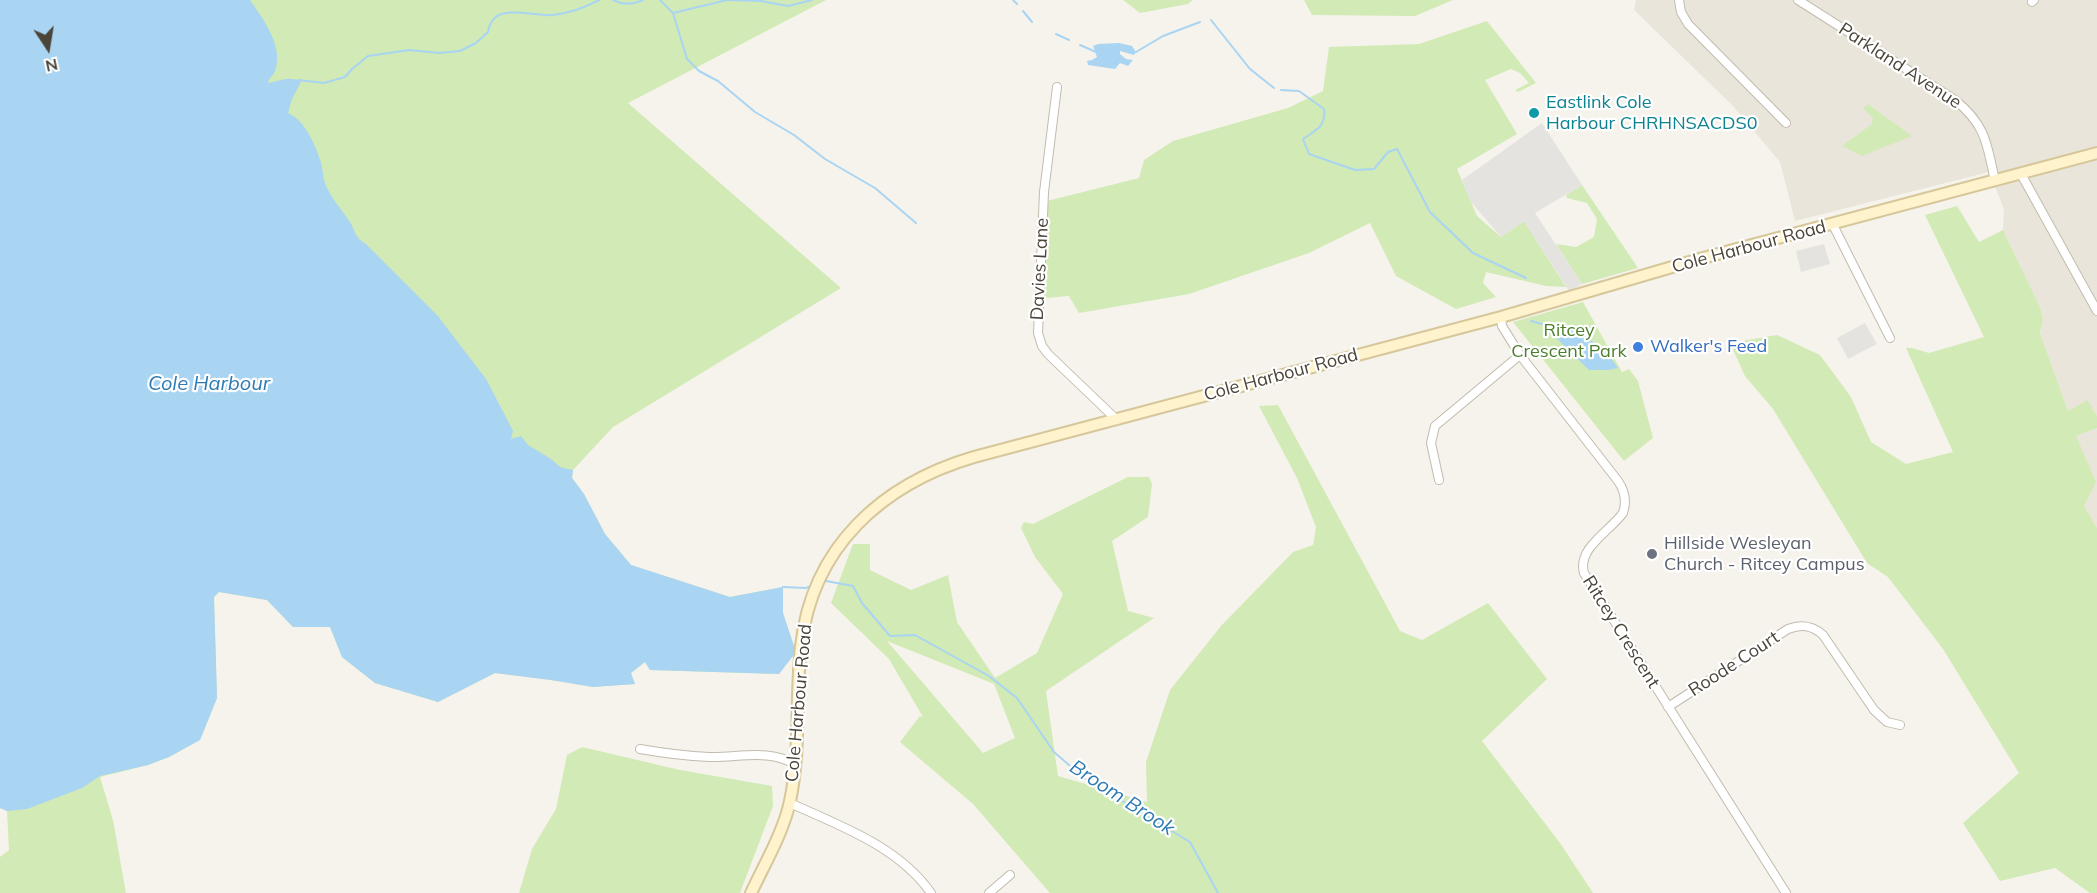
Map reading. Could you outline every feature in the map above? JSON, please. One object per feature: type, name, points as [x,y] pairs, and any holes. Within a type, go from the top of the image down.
[{"type":"main road","name":"Cole Harbour Road","points":[[751,893],[790,803],[796,765],[800,658],[807,613],[825,568],[857,524],[899,489],[946,467],[981,455],[1501,317],[1703,258],[2097,153]]},
{"type":"street","points":[[1679,0],[1681,12],[1688,24],[1786,123]]},
{"type":"street","name":"Parkland Avenue","points":[[1798,0],[1968,110],[1984,134],[1995,181]]},
{"type":"street","name":"Davies Lane","points":[[1058,87],[1044,192],[1038,333],[1042,346],[1048,354],[1118,420]]},
{"type":"street","points":[[2021,174],[2097,311]]},
{"type":"street","points":[[1833,225],[1890,338]]},
{"type":"street","name":"Ritcey Crescent","points":[[1501,317],[1502,326],[1520,355],[1623,489],[1626,503],[1623,513],[1588,550],[1583,571],[1786,893]]},
{"type":"street","points":[[1439,480],[1431,443],[1435,426],[1520,355]]},
{"type":"street","name":"Roode Court","points":[[1668,707],[1785,631],[1795,626],[1805,626],[1823,635],[1878,714],[1887,722],[1900,725]]},
{"type":"street","points":[[640,750],[711,757],[770,755],[796,765]]},
{"type":"street","points":[[790,803],[888,851],[916,874],[931,893]]},
{"type":"street","points":[[988,893],[1010,875]]},
{"type":"shaded area","points":[[1636,0],[2097,0],[2097,416],[2086,401],[2068,411],[2040,333],[2043,319],[2040,307],[2003,230],[2004,209],[1989,172],[1795,221],[1780,162],[1732,105],[1634,10]]},
{"type":"shaded area","points":[[1542,123],[1582,185],[1535,213],[1582,284],[1569,291],[1524,221],[1501,237],[1471,202],[1462,180]]},
{"type":"shaded area","points":[[1824,244],[1830,264],[1801,272],[1796,251]]},
{"type":"shaded area","points":[[1865,323],[1877,344],[1848,359],[1837,338]]},
{"type":"shaded area","points":[[2097,428],[2097,528],[2084,506],[2076,436]]},
{"type":"green space","name":"Cole Harbour","points":[[0,0],[826,0],[628,103],[841,288],[613,427],[573,470],[572,478],[584,494],[605,534],[631,565],[730,597],[783,587],[783,613],[796,652],[779,674],[650,670],[645,662],[631,673],[635,684],[593,687],[495,673],[438,702],[375,683],[342,657],[330,627],[293,627],[267,600],[219,592],[214,597],[217,698],[200,740],[169,757],[148,765],[100,777],[113,820],[126,893],[0,893],[0,857],[9,850],[7,811],[0,808]]},
{"type":"green space","points":[[1123,0],[1193,0],[1188,4],[1140,13]]},
{"type":"green space","points":[[1304,0],[1453,0],[1415,16],[1312,15]]},
{"type":"green space","points":[[1487,21],[1536,83],[1518,92],[1515,90],[1529,83],[1520,73],[1511,69],[1485,80],[1517,134],[1457,169],[1477,216],[1501,237],[1524,221],[1566,287],[1546,286],[1486,272],[1483,283],[1496,297],[1456,309],[1396,276],[1370,223],[1309,253],[1189,294],[1079,313],[1069,296],[1045,298],[1047,201],[1139,178],[1144,160],[1173,141],[1288,108],[1323,91],[1329,47],[1419,44]]},
{"type":"green space","points":[[1868,104],[1912,136],[1862,156],[1842,146],[1872,124],[1873,118],[1863,108]]},
{"type":"green space","points":[[1582,185],[1638,268],[1582,284],[1556,244],[1576,247],[1594,237],[1597,219],[1587,203],[1567,198],[1566,195]]},
{"type":"green space","points":[[1957,206],[1979,242],[2003,230],[2040,307],[2043,319],[2040,333],[2068,411],[2087,400],[2097,416],[2097,428],[2076,436],[2096,482],[2084,506],[2097,528],[2097,893],[2090,893],[2055,868],[2000,881],[1963,823],[2019,773],[1943,649],[1888,577],[1867,563],[1773,409],[1745,376],[1730,343],[1777,335],[1820,355],[1851,397],[1871,442],[1906,464],[1953,452],[1906,348],[1929,353],[1984,337],[1925,215]]},
{"type":"green space","name":"Ritcey Crescent Park","points":[[1583,302],[1622,372],[1629,369],[1638,381],[1653,438],[1624,461],[1513,322]]},
{"type":"green space","points":[[1278,405],[1400,631],[1422,640],[1488,603],[1547,679],[1482,741],[1560,843],[1593,893],[1050,893],[973,804],[900,742],[920,716],[923,717],[889,659],[831,603],[853,544],[870,544],[870,570],[911,590],[948,575],[957,622],[995,678],[1037,653],[1063,594],[1035,557],[1021,528],[1024,522],[1033,524],[1128,477],[1149,477],[1152,484],[1148,517],[1112,541],[1128,611],[1154,618],[1046,691],[1058,776],[1147,802],[1146,762],[1170,690],[1221,626],[1293,552],[1313,545],[1316,527],[1297,478],[1259,406]],"holes":[[[887,641],[994,684],[1015,738],[983,753]]]},
{"type":"green space","points":[[582,747],[680,770],[772,786],[773,806],[740,893],[519,893],[532,849],[556,809],[567,755]]},
{"type":"water","name":"Cole Harbour","points":[[0,0],[250,0],[271,33],[277,52],[275,71],[268,83],[289,79],[301,82],[288,113],[300,121],[313,142],[325,183],[331,195],[359,239],[437,315],[486,379],[513,431],[511,439],[521,436],[528,445],[560,467],[573,470],[572,478],[584,494],[605,534],[631,565],[730,597],[783,587],[783,613],[796,652],[779,674],[650,670],[645,662],[631,673],[635,684],[593,687],[495,673],[438,702],[375,683],[342,657],[330,627],[293,627],[267,600],[219,592],[214,597],[217,698],[200,740],[169,757],[148,765],[100,776],[82,788],[27,809],[7,811],[0,808]]},
{"type":"water","points":[[1119,43],[1132,46],[1136,52],[1134,55],[1120,51],[1126,59],[1133,60],[1128,66],[1120,63],[1115,69],[1088,65],[1087,61],[1097,57],[1093,46]]},
{"type":"water","points":[[1542,324],[1573,326],[1607,353],[1618,368],[1589,370]]},
{"type":"waterway","points":[[298,80],[324,83],[345,77],[368,56],[409,50],[439,53],[460,51],[476,43],[488,32],[491,22],[497,16],[505,13],[553,15],[565,13],[599,0]]},
{"type":"waterway","points":[[613,0],[621,3],[643,0]]},
{"type":"waterway","points":[[660,0],[673,13],[687,59],[699,71],[718,81],[755,112],[794,135],[825,159],[875,188],[916,223]]},
{"type":"waterway","points":[[673,13],[727,0]]},
{"type":"waterway","points":[[728,0],[761,1],[788,6],[812,0]]},
{"type":"waterway","points":[[1013,0],[1017,4]]},
{"type":"waterway","points":[[1023,11],[1032,22]]},
{"type":"waterway","points":[[1211,20],[1250,69],[1274,88]]},
{"type":"waterway","points":[[1136,52],[1163,36],[1200,22]]},
{"type":"waterway","points":[[1056,34],[1069,40]]},
{"type":"waterway","points":[[1080,45],[1096,52]]},
{"type":"waterway","points":[[1281,90],[1299,91],[1324,109],[1322,124],[1303,139],[1309,154],[1355,170],[1374,169],[1388,152],[1397,149],[1430,212],[1473,253],[1526,278]]},
{"type":"waterway","points":[[1531,321],[1542,324]]},
{"type":"waterway","name":"Broom Brook","points":[[821,583],[826,581],[853,586],[862,603],[890,636],[915,635],[989,676],[1017,698],[1054,752],[1084,778],[1190,842],[1218,893]]},
{"type":"waterway","name":"Broom Brook","points":[[783,587],[806,588],[813,585]]},
{"type":"place","name":"Eastlink Cole Harbour CHRHNSACDS0","points":[[1534,113]]},
{"type":"place","name":"Walker's Feed","points":[[1638,347]]},
{"type":"place","name":"Hillside Wesleyan Church - Ritcey Campus","points":[[1652,554]]}]
